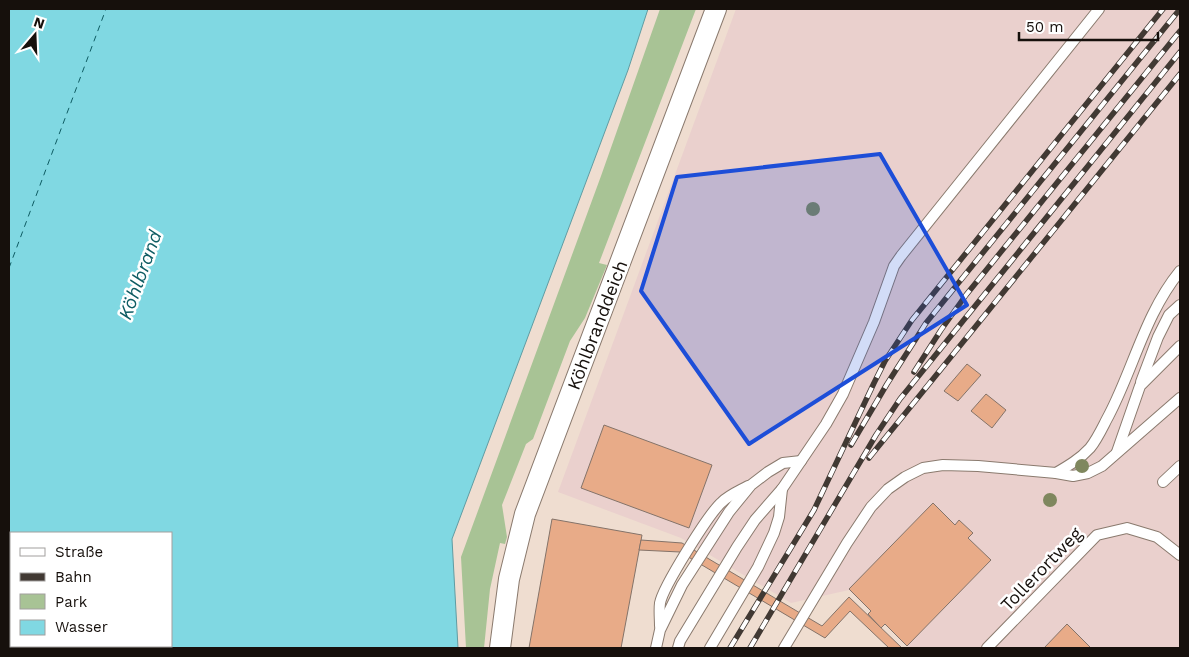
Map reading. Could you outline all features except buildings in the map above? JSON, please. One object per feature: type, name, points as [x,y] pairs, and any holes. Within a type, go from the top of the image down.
[{"type":"street","name":"Köhlbranddeich","points":[[500,648],[509,579],[525,514],[716,9]]},
{"type":"lane","points":[[678,648],[680,641],[737,546],[782,489],[826,424],[843,394],[874,322],[894,266],[929,219],[1100,9]]},
{"type":"lane","points":[[1056,473],[1076,461],[1090,448],[1100,432],[1125,383],[1149,319],[1160,297],[1180,271]]},
{"type":"lane","points":[[1117,452],[1158,337],[1169,315],[1180,305]]},
{"type":"lane","points":[[1140,386],[1180,346]]},
{"type":"lane","points":[[784,648],[847,543],[871,507],[888,489],[905,477],[923,468],[943,465],[978,466],[1073,476],[1088,474],[1102,466],[1180,398]]},
{"type":"lane","points":[[656,648],[660,630],[660,602],[671,578],[704,525],[722,502],[733,494],[751,485],[783,463],[801,461]]},
{"type":"lane","points":[[1163,482],[1180,466]]},
{"type":"lane","points":[[710,648],[758,566],[774,533],[779,517],[782,489]]},
{"type":"lane","name":"Tollerortweg","points":[[987,648],[1097,535],[1127,528],[1157,537],[1180,555]]},
{"type":"highlighted area","points":[[880,154],[967,305],[749,444],[641,291],[677,177]]},
{"type":"shaded area","points":[[736,9],[1180,9],[1180,648],[910,648],[885,624],[881,628],[868,614],[871,611],[849,590],[791,603],[681,538],[558,492]]},
{"type":"green space","points":[[660,9],[696,9],[599,263],[607,265],[585,318],[570,341],[533,439],[526,444],[502,505],[507,537],[505,544],[500,543],[490,589],[484,648],[466,648],[461,557],[601,176]]},
{"type":"water","name":"Köhlbrand","points":[[9,9],[648,9],[628,70],[452,539],[458,648],[9,648]]},
{"type":"ferry route","points":[[9,268],[106,9]]},
{"type":"railway","points":[[730,648],[814,510],[885,361],[912,320],[1163,9]]},
{"type":"railway","points":[[851,445],[926,323],[1180,9]]},
{"type":"railway","points":[[914,372],[966,295],[1180,31]]},
{"type":"railway","points":[[750,648],[876,435],[900,399],[1180,52]]},
{"type":"railway","points":[[869,458],[1180,74]]}]
